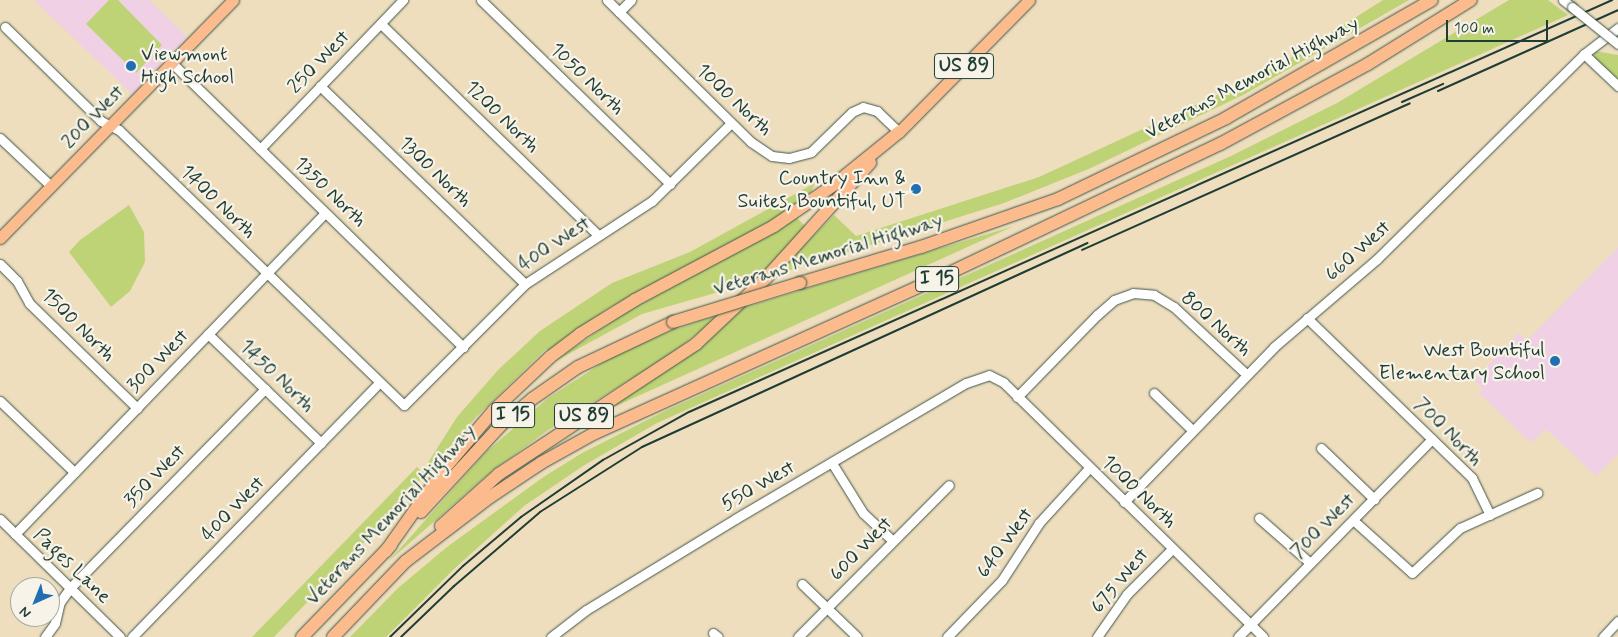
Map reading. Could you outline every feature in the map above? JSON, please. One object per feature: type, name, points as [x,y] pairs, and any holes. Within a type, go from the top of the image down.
[{"type":"highway","name":"Veterans Memorial Highway","points":[[302,637],[386,551],[501,425],[532,399],[578,367],[673,322],[930,244],[1058,199],[1226,118],[1432,0]]},
{"type":"highway","name":"Veterans Memorial Highway","points":[[334,637],[406,561],[490,497],[595,433],[943,276],[1220,144],[1368,64],[1471,0]]},
{"type":"highway","name":"US 89","points":[[386,551],[444,469],[494,410],[550,357],[580,334],[636,300],[774,226],[836,184],[899,132]]},
{"type":"highway","name":"US 89","points":[[406,561],[498,474],[668,363],[724,319],[899,132]]},
{"type":"main road","name":"200 West","points":[[0,238],[233,0]]},
{"type":"main road","name":"US 89","points":[[899,132],[1029,0]]},
{"type":"street","name":"250 West","points":[[260,149],[404,0]]},
{"type":"street","name":"1050 North","points":[[481,0],[670,184]]},
{"type":"street","name":"1000 North","points":[[607,0],[731,123],[761,150],[783,158],[800,156],[815,149],[852,112],[864,107],[877,111],[899,132]]},
{"type":"street","points":[[619,12],[631,0]]},
{"type":"street","points":[[1563,0],[1618,44]]},
{"type":"street","name":"1200 North","points":[[381,24],[598,235]]},
{"type":"street","name":"1400 North","points":[[5,27],[101,121],[111,125],[404,405]]},
{"type":"street","name":"660 West","points":[[1124,502],[1246,374],[1406,232],[1584,54],[1618,28]]},
{"type":"street","points":[[1584,54],[1618,86]]},
{"type":"street","name":"1350 North","points":[[172,63],[463,347]]},
{"type":"street","name":"1300 North","points":[[320,86],[525,284]]},
{"type":"street","name":"400 West","points":[[404,405],[525,284],[652,201],[731,123]]},
{"type":"street","points":[[0,138],[51,186]]},
{"type":"street","name":"300 West","points":[[15,534],[326,213]]},
{"type":"street","name":"1500 North","points":[[0,264],[17,281],[29,303],[137,408]]},
{"type":"street","name":"800 North","points":[[1017,396],[1096,315],[1114,300],[1133,293],[1154,295],[1174,307],[1246,374]]},
{"type":"street","name":"700 North","points":[[1307,318],[1472,478],[1490,515]]},
{"type":"street","name":"1450 North","points":[[208,334],[321,443]]},
{"type":"street","name":"1000 North","points":[[989,374],[1003,382],[1263,637]]},
{"type":"street","name":"550 West","points":[[558,635],[586,610],[667,560],[966,383],[989,374]]},
{"type":"street","name":"400 West","points":[[132,637],[379,383]]},
{"type":"street","name":"350 West","points":[[45,637],[56,623],[60,602],[70,588],[265,389]]},
{"type":"street","points":[[1154,393],[1192,430]]},
{"type":"street","points":[[0,401],[74,472]]},
{"type":"street","name":"700 West","points":[[1238,637],[1432,439]]},
{"type":"street","points":[[1320,448],[1374,499]]},
{"type":"street","points":[[832,464],[863,513],[893,541]]},
{"type":"street","name":"640 West","points":[[948,637],[1002,580],[1039,523],[1089,468]]},
{"type":"street","name":"600 West","points":[[798,637],[949,485]]},
{"type":"street","points":[[1353,520],[1412,573],[1460,528],[1537,493]]},
{"type":"street","points":[[1259,518],[1310,564]]},
{"type":"street","name":"Pages Lane","points":[[0,519],[120,637]]},
{"type":"street","name":"675 West","points":[[1097,637],[1127,594],[1172,549]]},
{"type":"street","points":[[802,584],[857,637]]},
{"type":"street","points":[[1603,637],[1618,621]]},
{"type":"shaded area","name":"Viewmont High School","points":[[34,0],[149,0],[187,37],[132,94]]},
{"type":"shaded area","name":"West Bountiful Elementary School","points":[[1618,247],[1618,454],[1596,476],[1546,429],[1531,443],[1479,393],[1483,389],[1474,380],[1519,333],[1527,341]]},
{"type":"green space","points":[[109,0],[118,0],[162,45],[136,73],[86,24]]},
{"type":"green space","points":[[1383,0],[1409,0],[1245,94],[1091,168],[1004,203],[775,275],[834,215],[856,236],[1039,177],[1221,93],[1228,93],[1301,52]]},
{"type":"green space","points":[[1509,0],[1548,0],[1568,15],[657,423],[583,466],[524,506],[454,569],[386,637],[350,637],[398,588],[447,547],[542,478],[582,453],[669,409],[1231,156],[1337,103]]},
{"type":"green space","points":[[1595,51],[1618,55],[1618,81],[1594,59]]},
{"type":"green space","points":[[815,183],[811,192],[778,217],[607,309],[549,351],[546,349],[477,416],[375,531],[274,637],[252,637],[417,467],[422,472],[457,417],[498,370],[540,331],[612,283],[690,252]]},
{"type":"green space","points":[[129,205],[144,232],[145,262],[130,291],[111,307],[69,252],[80,240]]},
{"type":"green space","points":[[797,218],[806,227],[753,282],[642,314],[550,364],[623,314]]},
{"type":"green space","points":[[1014,226],[616,406],[610,406],[709,339],[743,308]]},
{"type":"green space","points":[[721,314],[676,351],[547,431],[493,470],[389,561],[485,453],[548,398],[610,358],[670,331]]},
{"type":"railway","points":[[390,637],[463,566],[521,517],[603,460],[689,412],[1612,0]]},
{"type":"railway","points":[[1438,91],[1618,10]]},
{"type":"railway","points":[[1402,102],[1443,84]]},
{"type":"railway","points":[[1082,250],[1410,103]]},
{"type":"railway","points":[[401,637],[454,586],[540,512],[642,447],[1087,243]]},
{"type":"place","name":"Viewmont High School","points":[[131,66]]},
{"type":"place","name":"Country Inn & Suites, Bountiful, UT","points":[[916,189]]},
{"type":"place","name":"West Bountiful Elementary School","points":[[1555,361]]}]
